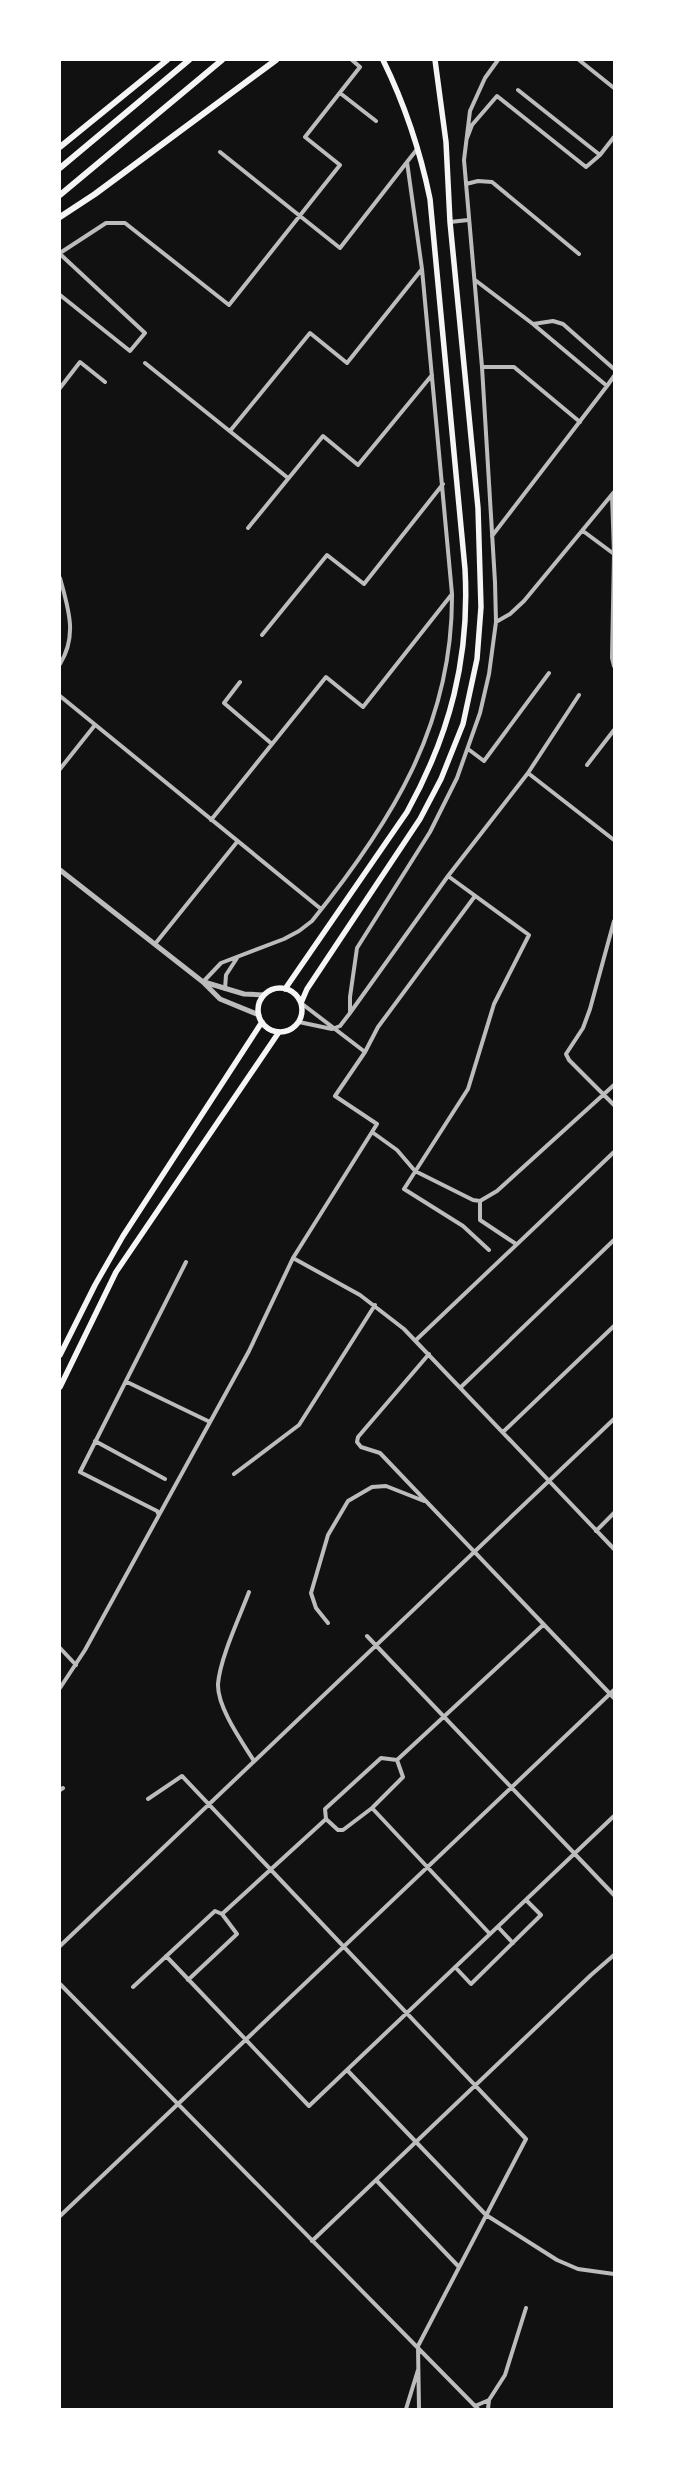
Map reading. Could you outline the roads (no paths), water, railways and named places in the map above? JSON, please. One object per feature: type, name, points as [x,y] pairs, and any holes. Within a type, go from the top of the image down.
[{"type":"main road","points":[[60,147],[167,60]]},
{"type":"main road","points":[[60,168],[189,60]]},
{"type":"main road","points":[[60,195],[222,60]]},
{"type":"main road","points":[[60,217],[95,194],[276,60]]},
{"type":"main road","points":[[383,60],[406,111],[418,148],[430,199],[466,569],[467,603],[460,671],[441,739],[411,806],[285,988],[271,991],[264,995],[260,1004],[259,1015],[262,1022],[272,1031],[279,1032],[287,1031],[298,1022],[301,1017],[301,1003],[307,989],[428,806],[451,757],[472,691],[479,646],[482,607],[478,508],[450,222],[446,142],[436,60]]},
{"type":"main road","points":[[285,988],[293,993],[301,1003]]},
{"type":"main road","points":[[60,1355],[95,1285],[124,1236],[262,1022]]},
{"type":"main road","points":[[60,1387],[116,1272],[279,1032]]},
{"type":"street","points":[[60,295],[130,351],[145,333],[60,254],[106,223],[125,223],[229,304],[340,165],[305,137],[360,67],[352,60]]},
{"type":"street","points":[[350,1013],[350,996],[357,948],[444,807],[468,749],[485,692],[496,622],[482,367],[468,220],[466,140],[470,111],[485,78],[498,60]]},
{"type":"street","points":[[579,60],[614,88]]},
{"type":"street","points":[[518,90],[600,155]]},
{"type":"street","points":[[340,93],[376,121]]},
{"type":"street","points":[[466,140],[472,125],[497,96],[586,167],[600,155],[614,137]]},
{"type":"street","points":[[220,152],[340,248],[418,148]]},
{"type":"street","points":[[203,982],[221,963],[299,931],[321,909],[395,805],[428,736],[442,690],[448,654],[452,594],[422,269],[407,162]]},
{"type":"street","points":[[466,184],[478,181],[492,182],[579,254]]},
{"type":"street","points":[[450,222],[468,220]]},
{"type":"street","points":[[230,431],[310,333],[347,363],[422,269]]},
{"type":"street","points":[[475,280],[533,324],[606,386]]},
{"type":"street","points":[[533,324],[553,321],[564,324],[614,369]]},
{"type":"street","points":[[60,388],[80,362],[105,382]]},
{"type":"street","points":[[145,363],[288,478]]},
{"type":"street","points":[[482,367],[514,367],[580,422]]},
{"type":"street","points":[[248,528],[322,436],[358,465],[432,375]]},
{"type":"street","points":[[492,536],[614,376]]},
{"type":"street","points":[[262,635],[328,554],[364,584],[443,484]]},
{"type":"street","points":[[496,622],[510,614],[524,601],[613,493]]},
{"type":"street","points":[[613,493],[612,658],[614,666]]},
{"type":"street","points":[[583,531],[614,554]]},
{"type":"street","points":[[60,578],[71,621],[71,633],[66,654],[60,664]]},
{"type":"street","points":[[211,820],[326,677],[363,706],[452,594]]},
{"type":"street","points":[[468,749],[484,761],[549,673]]},
{"type":"street","points":[[240,682],[224,703],[272,744]]},
{"type":"street","points":[[298,1022],[332,1029],[340,1026],[448,876],[528,773],[580,695]]},
{"type":"street","points":[[60,696],[321,909]]},
{"type":"street","points":[[60,769],[95,725]]},
{"type":"street","points":[[587,765],[614,730]]},
{"type":"street","points":[[528,773],[614,840]]},
{"type":"street","points":[[155,944],[237,842]]},
{"type":"street","points":[[60,870],[203,982],[220,999],[259,1015]]},
{"type":"street","points":[[448,876],[529,935],[494,1004],[468,1089],[404,1189],[463,1226],[489,1250]]},
{"type":"street","points":[[60,1688],[76,1665],[249,1351],[293,1258],[310,1228],[377,1124],[335,1096],[365,1052],[378,1027],[475,896]]},
{"type":"street","points":[[614,921],[590,1009],[583,1028],[566,1054],[569,1060],[614,1105]]},
{"type":"street","points":[[225,989],[226,975],[237,958]]},
{"type":"street","points":[[203,982],[244,994],[264,995]]},
{"type":"street","points":[[301,1003],[317,1013],[332,1029],[365,1052]]},
{"type":"street","points":[[372,1132],[397,1150],[415,1170],[473,1200],[480,1201],[497,1191],[614,1085]]},
{"type":"street","points":[[416,1340],[614,1152]]},
{"type":"street","points":[[480,1201],[480,1220],[516,1244]]},
{"type":"street","points":[[461,1387],[614,1240]]},
{"type":"street","points":[[293,1258],[375,1305],[416,1340],[614,1550]]},
{"type":"street","points":[[159,1515],[157,1511],[80,1472],[186,1262]]},
{"type":"street","points":[[234,1474],[299,1425],[375,1305]]},
{"type":"street","points":[[503,1432],[614,1326]]},
{"type":"street","points":[[429,1354],[358,1437],[356,1442],[361,1447],[380,1453],[614,1698]]},
{"type":"street","points":[[127,1382],[210,1422]]},
{"type":"street","points":[[60,1946],[614,1418]]},
{"type":"street","points":[[94,1442],[165,1479]]},
{"type":"street","points":[[328,1623],[316,1608],[311,1594],[328,1534],[348,1500],[372,1487],[386,1486],[427,1502]]},
{"type":"street","points":[[596,1531],[614,1513]]},
{"type":"street","points":[[249,1592],[227,1652],[218,1685],[224,1708],[254,1761]]},
{"type":"street","points":[[222,1914],[326,1819],[326,1809],[381,1758],[397,1760],[543,1625]]},
{"type":"street","points":[[367,1636],[614,1895]]},
{"type":"street","points":[[60,1648],[76,1665]]},
{"type":"street","points":[[60,2216],[614,1690]]},
{"type":"street","points":[[326,1819],[338,1830],[343,1830],[372,1808],[403,1777],[397,1760]]},
{"type":"street","points":[[148,1799],[182,1776],[526,2139],[418,2346],[420,2409]]},
{"type":"street","points":[[372,1808],[490,1934]]},
{"type":"street","points":[[166,1956],[309,2106],[614,1816]]},
{"type":"street","points":[[455,1968],[472,1984],[542,1915],[526,1900]]},
{"type":"street","points":[[133,1987],[215,1911],[222,1914],[236,1934],[188,1980]]},
{"type":"street","points":[[498,1927],[513,1943]]},
{"type":"street","points":[[312,2241],[614,1955]]},
{"type":"street","points":[[60,1984],[312,2241],[418,2346],[476,2408],[489,2400]]},
{"type":"street","points":[[347,2070],[486,2215],[558,2260],[578,2269],[614,2274]]},
{"type":"street","points":[[376,2180],[459,2267]]},
{"type":"street","points":[[488,2409],[489,2400],[504,2375],[526,2308]]},
{"type":"street","points":[[406,2409],[420,2366]]}]
